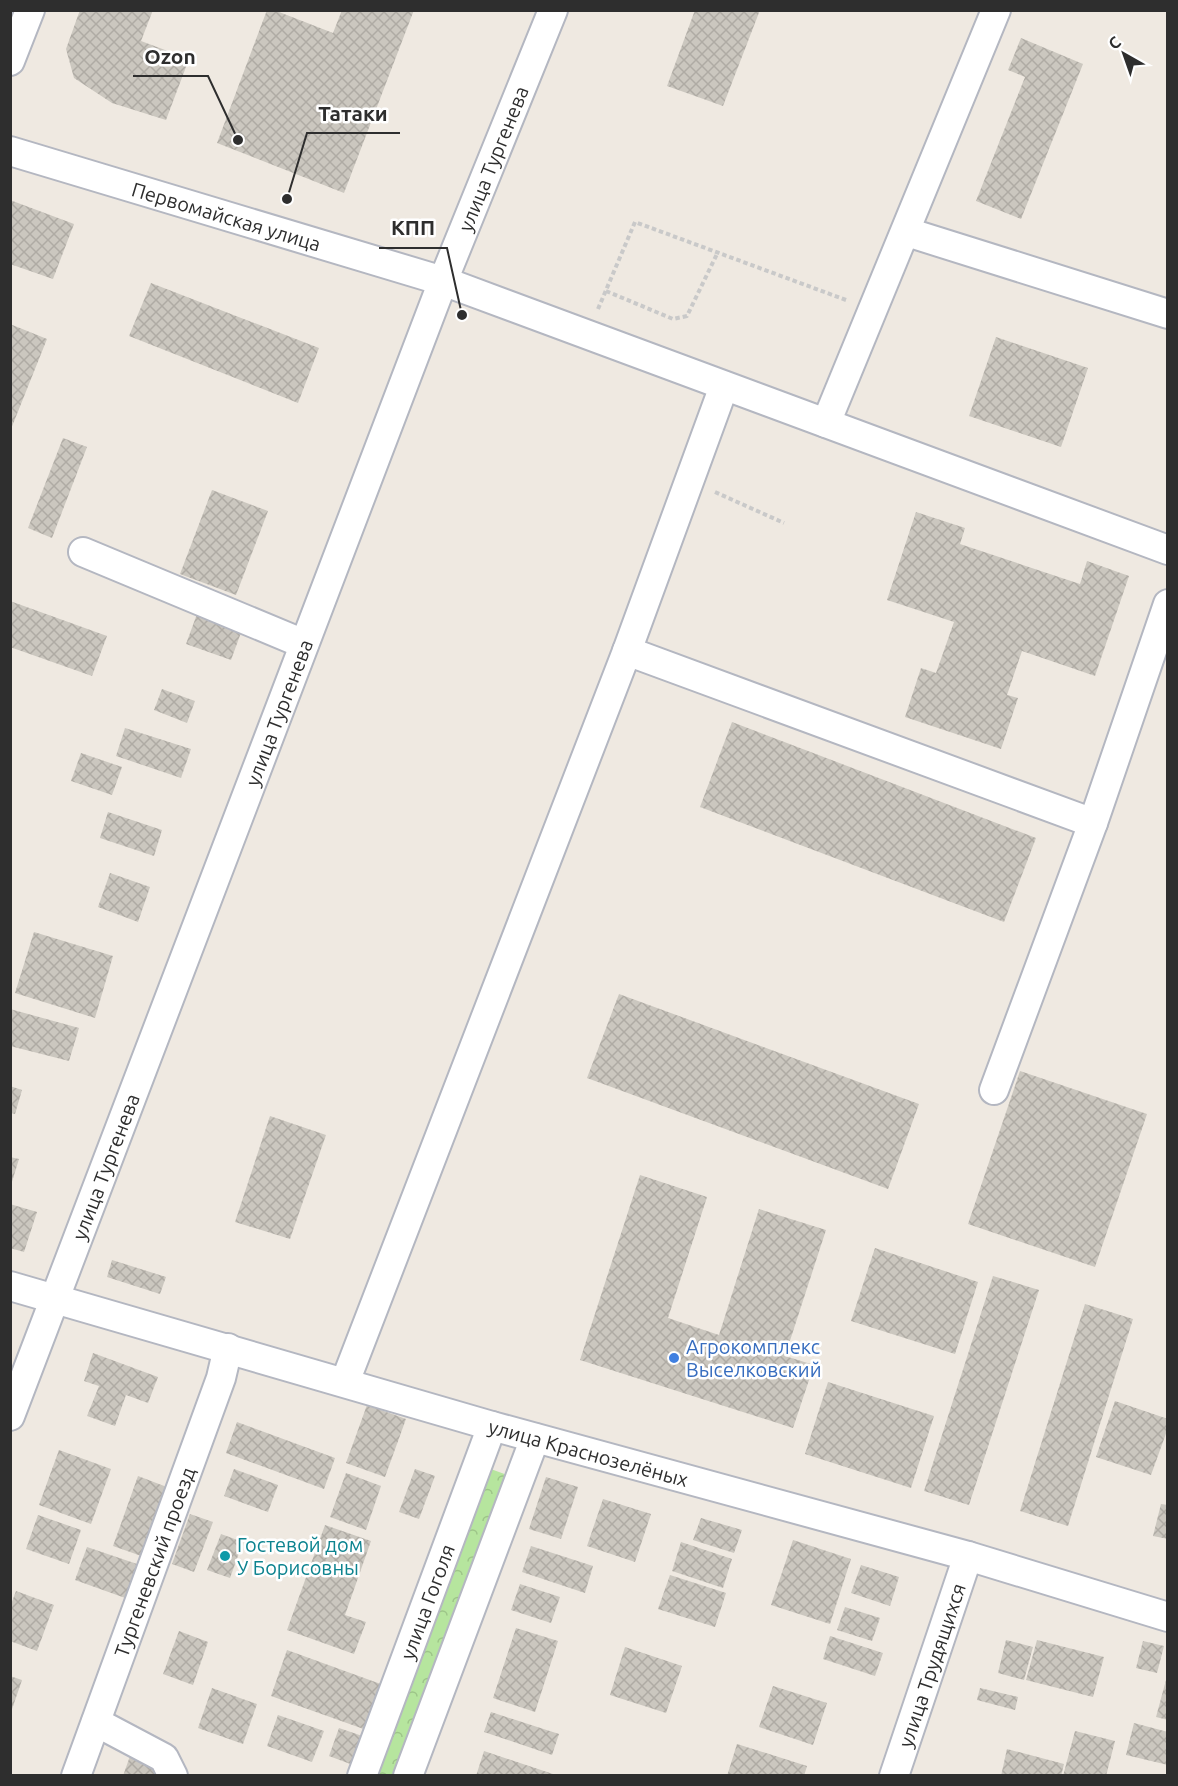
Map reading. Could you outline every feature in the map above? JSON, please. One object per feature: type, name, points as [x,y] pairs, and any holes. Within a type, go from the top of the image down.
[{"type":"street","points":[[10,61],[30,10]]},
{"type":"street","name":"улица Тургенева","points":[[10,1416],[443,281],[553,10]]},
{"type":"street","points":[[826,423],[907,232],[996,10]]},
{"type":"street","name":"Первомайская улица","points":[[10,151],[443,281],[1167,550]]},
{"type":"street","points":[[907,232],[1167,314]]},
{"type":"street","points":[[345,1382],[627,651],[724,386]]},
{"type":"street","points":[[83,552],[304,644]]},
{"type":"street","points":[[994,1090],[1093,823],[1167,604]]},
{"type":"street","points":[[627,651],[1093,823]]},
{"type":"street","name":"улица Краснозелёных","points":[[10,1286],[492,1426],[968,1556],[1167,1617]]},
{"type":"street","name":"Тургеневский проезд","points":[[76,1776],[221,1378],[228,1348]]},
{"type":"street","name":"улица Гоголя","points":[[362,1776],[492,1426]]},
{"type":"street","points":[[408,1776],[535,1438]]},
{"type":"street","name":"улица Трудящихся","points":[[894,1776],[968,1556]]},
{"type":"street","points":[[96,1722],[164,1758],[173,1776]]},
{"type":"path","points":[[588,335],[635,222],[874,310]]},
{"type":"path","points":[[606,291],[673,319],[687,316],[718,252]]},
{"type":"path","points":[[690,481],[784,523]]},
{"type":"green space","points":[[488,1468],[513,1477],[400,1775],[372,1776]]},
{"type":"building","points":[[80,10],[153,10],[141,41],[189,59],[166,120],[112,103],[74,78],[66,49]]},
{"type":"building","points":[[267,10],[274,10],[333,33],[342,10],[414,10],[344,193],[217,143]]},
{"type":"building","points":[[695,10],[760,10],[723,106],[667,86]]},
{"type":"building","points":[[1021,38],[1083,64],[1021,219],[976,201],[1025,77],[1008,70]]},
{"type":"building","points":[[10,200],[74,224],[53,279],[10,264]]},
{"type":"building","points":[[151,283],[319,348],[298,403],[129,336]]},
{"type":"building","points":[[10,324],[47,339],[11,429],[10,429]]},
{"type":"building","points":[[996,337],[1088,368],[1061,447],[969,416]]},
{"type":"building","points":[[63,438],[87,447],[52,538],[28,528]]},
{"type":"building","points":[[212,490],[268,511],[236,595],[180,574]]},
{"type":"building","points":[[916,512],[965,528],[960,544],[1080,584],[1087,561],[1129,576],[1095,676],[1022,651],[1007,695],[1018,698],[1001,749],[905,717],[921,668],[936,673],[954,622],[887,600]]},
{"type":"building","points":[[10,601],[107,636],[92,676],[10,647]]},
{"type":"building","points":[[197,614],[242,630],[231,660],[186,644]]},
{"type":"building","points":[[162,689],[195,701],[187,723],[154,710]]},
{"type":"building","points":[[732,722],[1036,838],[1004,922],[700,807]]},
{"type":"building","points":[[125,728],[191,749],[181,778],[116,756]]},
{"type":"building","points":[[81,753],[122,767],[112,795],[71,781]]},
{"type":"building","points":[[108,812],[162,830],[154,856],[100,838]]},
{"type":"building","points":[[110,873],[150,887],[138,922],[98,907]]},
{"type":"building","points":[[34,932],[113,956],[95,1018],[15,993]]},
{"type":"building","points":[[619,994],[919,1104],[888,1189],[587,1078]]},
{"type":"building","points":[[10,1009],[79,1028],[69,1061],[10,1046]]},
{"type":"building","points":[[1020,1071],[1147,1114],[1095,1267],[968,1224]]},
{"type":"building","points":[[10,1086],[22,1090],[15,1114],[10,1113]]},
{"type":"building","points":[[270,1116],[326,1135],[290,1239],[235,1222]]},
{"type":"building","points":[[10,1157],[19,1159],[11,1185],[10,1185]]},
{"type":"building","points":[[640,1175],[707,1197],[668,1318],[719,1335],[759,1209],[826,1230],[785,1356],[814,1365],[793,1428],[580,1360]]},
{"type":"building","points":[[10,1204],[37,1212],[24,1252],[10,1248]]},
{"type":"building","points":[[875,1248],[978,1282],[955,1354],[851,1321]]},
{"type":"building","points":[[112,1260],[166,1277],[160,1294],[107,1277]]},
{"type":"building","points":[[993,1276],[1039,1290],[969,1505],[924,1491]]},
{"type":"building","points":[[1085,1304],[1133,1319],[1068,1526],[1020,1511]]},
{"type":"building","points":[[93,1353],[158,1377],[148,1403],[126,1395],[115,1426],[87,1416],[99,1386],[84,1381]]},
{"type":"building","points":[[828,1382],[934,1416],[911,1488],[805,1454]]},
{"type":"building","points":[[1115,1401],[1168,1419],[1168,1428],[1151,1475],[1096,1457]]},
{"type":"building","points":[[367,1405],[406,1419],[385,1477],[346,1463]]},
{"type":"building","points":[[237,1422],[335,1458],[324,1489],[226,1453]]},
{"type":"building","points":[[59,1450],[111,1469],[91,1524],[39,1505]]},
{"type":"building","points":[[234,1469],[278,1485],[268,1512],[224,1496]]},
{"type":"building","points":[[415,1469],[435,1476],[419,1519],[399,1512]]},
{"type":"building","points":[[346,1473],[381,1486],[366,1530],[330,1517]]},
{"type":"building","points":[[138,1476],[172,1489],[147,1558],[113,1546]]},
{"type":"building","points":[[546,1477],[578,1487],[561,1539],[529,1529]]},
{"type":"building","points":[[603,1499],[651,1514],[635,1562],[587,1546]]},
{"type":"building","points":[[1161,1504],[1168,1505],[1168,1539],[1153,1536]]},
{"type":"building","points":[[190,1514],[213,1522],[194,1572],[172,1564]]},
{"type":"building","points":[[38,1515],[81,1530],[69,1564],[26,1549]]},
{"type":"building","points":[[701,1518],[742,1530],[734,1553],[693,1540]]},
{"type":"building","points":[[325,1525],[371,1541],[345,1615],[366,1622],[354,1654],[287,1630]]},
{"type":"building","name":"Гостевой дом У Борисовны","points":[[221,1534],[243,1542],[230,1578],[207,1570]]},
{"type":"building","points":[[793,1540],[851,1559],[830,1624],[771,1605]]},
{"type":"building","points":[[681,1542],[732,1559],[723,1588],[672,1571]]},
{"type":"building","points":[[531,1546],[593,1566],[585,1593],[522,1572]]},
{"type":"building","points":[[87,1547],[140,1565],[128,1599],[75,1580]]},
{"type":"building","points":[[861,1565],[899,1577],[890,1606],[851,1593]]},
{"type":"building","points":[[670,1575],[726,1593],[715,1627],[658,1609]]},
{"type":"building","points":[[520,1584],[560,1597],[551,1623],[511,1610]]},
{"type":"building","points":[[16,1591],[54,1605],[37,1651],[10,1641],[10,1607]]},
{"type":"building","points":[[845,1607],[880,1618],[872,1641],[837,1630]]},
{"type":"building","points":[[516,1628],[558,1641],[535,1712],[493,1698]]},
{"type":"building","points":[[179,1631],[208,1642],[193,1685],[163,1674]]},
{"type":"building","points":[[830,1636],[883,1653],[875,1676],[823,1659]]},
{"type":"building","points":[[1006,1640],[1033,1647],[1024,1680],[998,1673]]},
{"type":"building","points":[[1037,1640],[1104,1657],[1093,1697],[1026,1680]]},
{"type":"building","points":[[1143,1641],[1164,1646],[1157,1673],[1136,1668]]},
{"type":"building","points":[[625,1647],[682,1666],[666,1713],[610,1695]]},
{"type":"building","points":[[287,1650],[389,1687],[372,1732],[271,1696]]},
{"type":"building","points":[[10,1676],[22,1680],[11,1712],[10,1712]]},
{"type":"building","points":[[1166,1680],[1168,1680],[1168,1720],[1156,1717]]},
{"type":"building","points":[[773,1686],[827,1703],[813,1745],[759,1727]]},
{"type":"building","points":[[212,1688],[257,1704],[243,1744],[198,1728]]},
{"type":"building","points":[[980,1688],[1018,1697],[1015,1710],[977,1700]]},
{"type":"building","points":[[491,1712],[559,1734],[552,1755],[484,1732]]},
{"type":"building","points":[[278,1715],[324,1731],[312,1762],[267,1746]]},
{"type":"building","points":[[1134,1723],[1168,1732],[1168,1765],[1126,1755]]},
{"type":"building","points":[[339,1728],[371,1739],[361,1768],[329,1756]]},
{"type":"building","points":[[1075,1731],[1115,1741],[1106,1776],[1063,1776]]},
{"type":"building","points":[[737,1744],[807,1766],[804,1776],[727,1776]]},
{"type":"building","points":[[1007,1749],[1064,1764],[1061,1776],[1001,1776]]},
{"type":"building","points":[[484,1751],[553,1774],[552,1776],[476,1776]]},
{"type":"building","points":[[130,1756],[158,1766],[154,1776],[123,1776]]},
{"type":"place","name":"Ozon","points":[[238,140]]},
{"type":"place","name":"Татаки","points":[[287,199]]},
{"type":"place","name":"КПП","points":[[462,315]]},
{"type":"place","name":"Агрокомплекс Выселковский","points":[[674,1358]]},
{"type":"place","name":"Гостевой дом У Борисовны","points":[[225,1556]]}]
